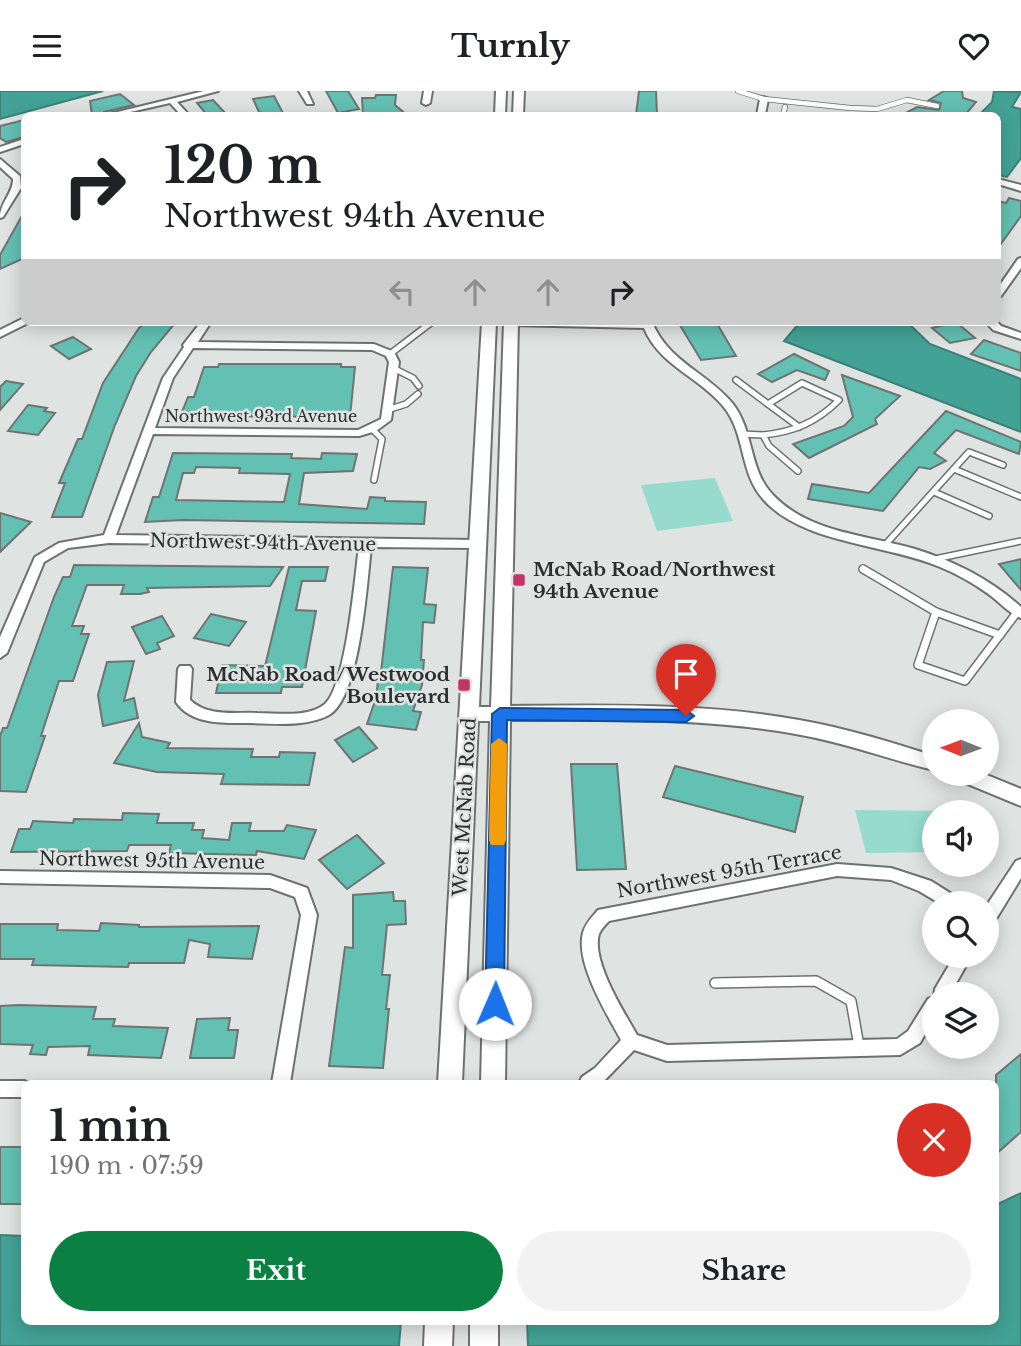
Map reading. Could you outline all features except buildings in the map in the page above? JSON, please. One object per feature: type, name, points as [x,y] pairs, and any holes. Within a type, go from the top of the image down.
[{"type":"main road","points":[[500,112],[501,91]]},
{"type":"main road","points":[[518,112],[519,91]]},
{"type":"main road","name":"West McNab Road","points":[[450,1080],[489,326]]},
{"type":"main road","name":"West McNab Road","points":[[493,1080],[511,326]]},
{"type":"main road","points":[[469,714],[686,716],[781,725],[859,741],[922,759]]},
{"type":"main road","points":[[992,786],[1021,798]]},
{"type":"main road","points":[[438,1346],[439,1325]]},
{"type":"main road","points":[[484,1325],[484,1346]]},
{"type":"street","points":[[121,112],[214,91]]},
{"type":"street","points":[[303,91],[310,103]]},
{"type":"street","points":[[426,103],[428,91]]},
{"type":"street","points":[[762,112],[764,99]]},
{"type":"street","points":[[171,100],[182,112]]},
{"type":"street","points":[[0,150],[21,142]]},
{"type":"street","points":[[0,162],[18,178],[17,188],[0,215]]},
{"type":"street","points":[[1001,183],[1021,188]]},
{"type":"street","points":[[1001,290],[1021,261]]},
{"type":"street","points":[[0,334],[21,323]]},
{"type":"street","points":[[109,539],[168,378],[202,326]]},
{"type":"street","points":[[648,326],[665,352],[738,417],[750,472],[762,492],[781,509],[831,533],[935,559],[972,577],[1005,599],[1019,613]]},
{"type":"street","points":[[995,326],[1021,336]]},
{"type":"street","points":[[188,345],[374,347],[390,353],[394,362],[386,420],[372,429]]},
{"type":"street","name":"Northwest 93rd Avenue","points":[[149,431],[359,433],[372,429]]},
{"type":"street","name":"Northwest 94th Avenue","points":[[0,653],[39,560],[51,549],[68,543],[109,539],[477,544]]},
{"type":"street","points":[[185,669],[183,702],[192,712],[207,717],[292,718],[318,715],[333,705],[345,684],[365,544]]},
{"type":"street","points":[[999,900],[1021,865]]},
{"type":"street","name":"Northwest 95th Terrace","points":[[631,1041],[611,1003],[589,947],[592,930],[604,915],[837,870],[891,874],[933,891]]},
{"type":"street","name":"Northwest 95th Avenue","points":[[0,877],[270,882],[302,893],[309,915],[282,1080]]},
{"type":"street","points":[[593,1080],[631,1041],[667,1053],[900,1047],[914,1037],[922,1024]]},
{"type":"street","points":[[0,1089],[21,1089]]},
{"type":"lane","points":[[738,91],[764,99],[868,109],[885,108],[907,100],[937,106]]},
{"type":"lane","points":[[784,112],[785,107]]},
{"type":"lane","points":[[390,353],[427,326]]},
{"type":"lane","points":[[393,368],[413,378],[419,386]]},
{"type":"lane","points":[[736,380],[799,427]]},
{"type":"lane","points":[[742,434],[785,434],[824,417],[839,400],[802,383],[768,404]]},
{"type":"lane","points":[[387,410],[406,404],[418,394]]},
{"type":"lane","points":[[372,429],[382,439],[374,480]]},
{"type":"lane","points":[[763,435],[769,446],[798,471]]},
{"type":"lane","points":[[885,545],[969,453],[1003,465]]},
{"type":"lane","points":[[954,469],[1021,497]]},
{"type":"lane","points":[[934,492],[989,516]]},
{"type":"lane","points":[[935,559],[1021,541]]},
{"type":"lane","points":[[863,569],[936,612],[1000,635]]},
{"type":"lane","points":[[936,612],[918,665],[965,681],[1019,613]]},
{"type":"lane","points":[[715,983],[816,981],[851,1001],[859,1046]]},
{"type":"shaded area","points":[[0,91],[103,91],[21,112],[0,119]]},
{"type":"shaded area","points":[[994,91],[1021,92],[1012,107],[1021,109],[1021,158],[1007,177],[1001,176],[1001,112],[982,112],[992,102]]},
{"type":"shaded area","points":[[797,326],[911,326],[930,344],[1021,379],[1021,432],[784,341]]},
{"type":"shaded area","points":[[715,478],[733,521],[657,531],[641,485]]},
{"type":"shaded area","points":[[855,810],[922,811],[922,852],[866,853]]},
{"type":"shaded area","points":[[1021,1193],[1021,1346],[528,1346],[527,1325],[999,1325],[999,1204]]},
{"type":"shaded area","points":[[0,1235],[21,1236],[21,1325],[401,1325],[399,1346],[0,1346]]},
{"type":"slow traffic","points":[[497,840],[499,744]]},
{"type":"place","name":"McNab Road/Northwest 94th Avenue","points":[[519,580]]},
{"type":"place","name":"McNab Road/Westwood Boulevard","points":[[464,685]]},
{"type":"route","points":[[495,1004],[500,714],[686,716]]}]
